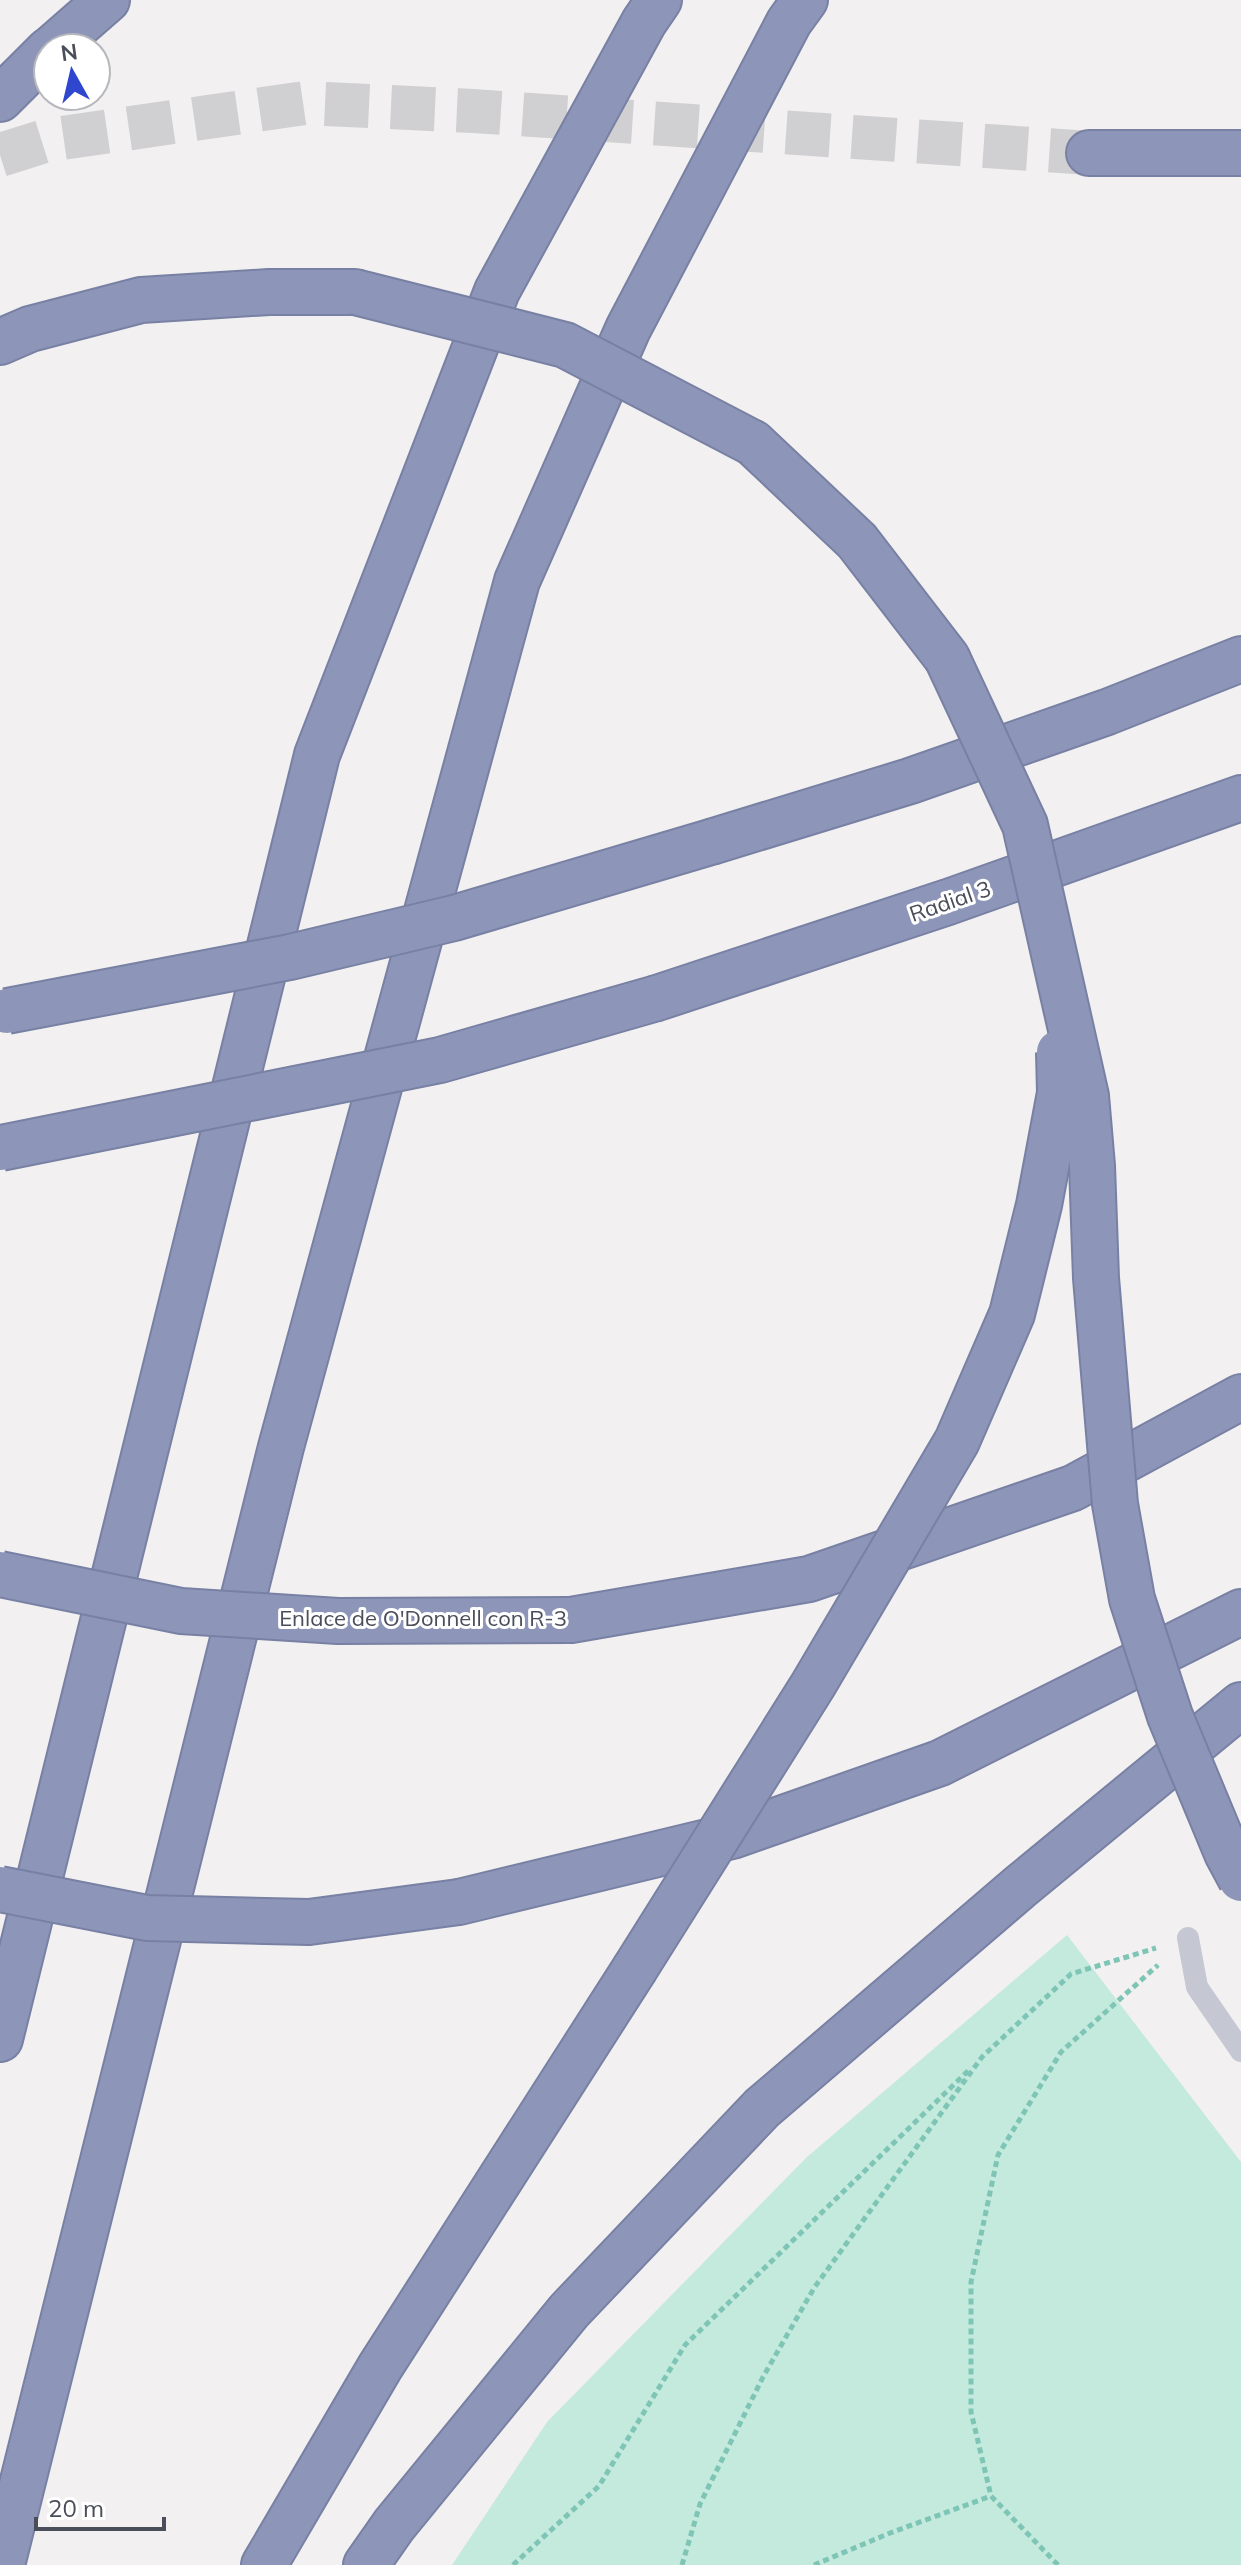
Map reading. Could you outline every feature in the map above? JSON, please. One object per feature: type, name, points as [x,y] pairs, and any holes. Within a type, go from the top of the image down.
[{"type":"highway","points":[[71,32],[107,0]]},
{"type":"highway","points":[[0,2039],[317,755],[497,291],[644,22],[659,0]]},
{"type":"highway","points":[[2,2565],[281,1447],[517,581],[628,329],[789,22],[805,0]]},
{"type":"highway","points":[[0,99],[32,68]]},
{"type":"highway","points":[[1089,153],[1241,153]]},
{"type":"highway","points":[[0,342],[30,329],[141,300],[269,292],[355,292],[565,345],[753,443],[857,541],[947,658],[1025,825],[1086,1096],[1096,1278],[1115,1504],[1132,1599],[1170,1716],[1227,1853],[1241,1879]]},
{"type":"highway","points":[[4,1011],[305,954],[454,918],[910,781],[1107,712],[1241,659]]},
{"type":"highway","name":"Radial 3","points":[[1,1148],[440,1060],[657,998],[948,902],[1241,798]]},
{"type":"highway","points":[[264,2565],[380,2367],[813,1685],[957,1441],[1012,1314],[1039,1205],[1060,1093],[1058,970]]},
{"type":"highway","name":"Enlace de O'Donnell con R-3","points":[[0,1574],[181,1611],[338,1621],[571,1620],[809,1579],[1073,1488],[1241,1397]]},
{"type":"highway","points":[[0,1889],[147,1918],[309,1922],[459,1902],[732,1836],[940,1763],[1241,1612]]},
{"type":"highway","points":[[366,2565],[394,2525],[569,2311],[762,2108],[1021,1886],[1241,1705]]},
{"type":"lane","points":[[1188,1938],[1197,1987],[1241,2051]]},
{"type":"path","points":[[513,2565],[599,2486],[685,2345],[1071,1974],[1188,1938]]},
{"type":"path","points":[[1058,2565],[991,2496],[971,2412],[971,2282],[998,2155],[1061,2052],[1188,1938]]},
{"type":"path","points":[[682,2565],[700,2504],[763,2377],[814,2288],[982,2057]]},
{"type":"path","points":[[814,2565],[991,2496]]},
{"type":"green space","points":[[1067,1935],[1241,2162],[1241,2565],[452,2565],[547,2422],[807,2157]]},
{"type":"tunnel","points":[[0,155],[48,140],[305,103],[473,111],[1089,153]]}]
